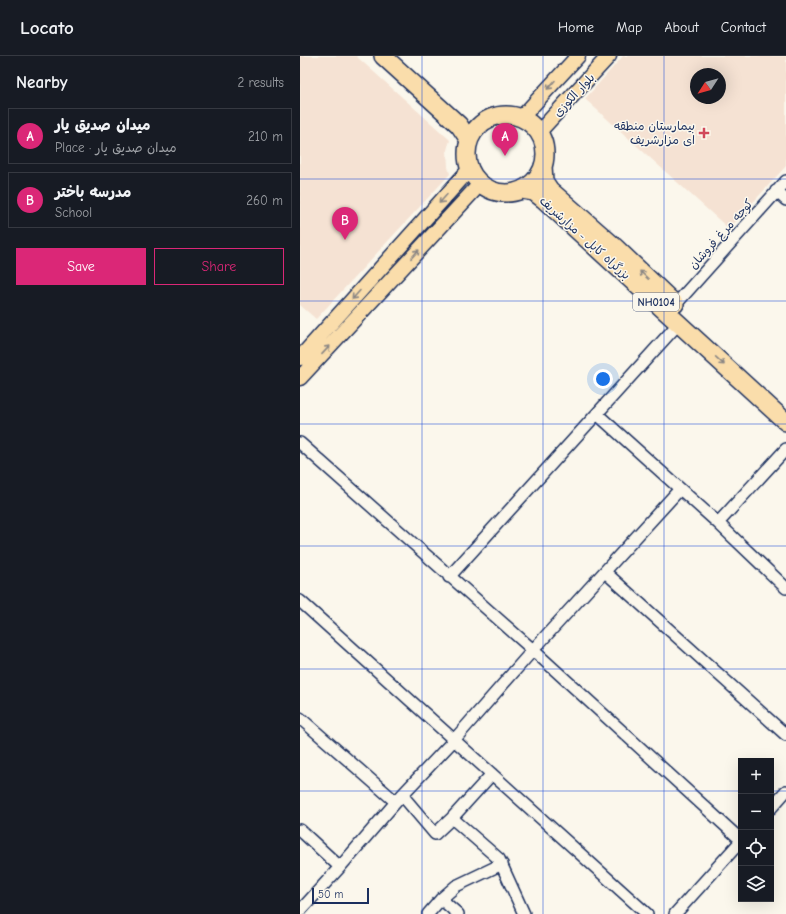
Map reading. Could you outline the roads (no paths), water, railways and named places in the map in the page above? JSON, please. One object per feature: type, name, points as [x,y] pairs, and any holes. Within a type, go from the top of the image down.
[{"type":"highway","points":[[383,56],[459,126],[469,140]]},
{"type":"highway","points":[[397,56],[466,118],[486,121]]},
{"type":"highway","points":[[469,170],[467,151],[469,140],[476,129],[486,121],[497,116],[521,118]]},
{"type":"highway","name":"NH0104","points":[[521,118],[531,125],[538,133],[543,143],[545,155],[543,166]]},
{"type":"highway","points":[[522,190],[531,184],[538,176],[543,166]]},
{"type":"highway","name":"بزرگراه کابل - مزارشریف","points":[[543,166],[544,180],[550,190],[615,247],[786,406]]},
{"type":"highway","name":"NH0104","points":[[469,170],[480,184],[489,190],[500,193],[511,193],[522,190]]},
{"type":"highway","name":"بزرگراه کابل - مزارشریف","points":[[522,190],[534,192],[543,199],[786,422]]},
{"type":"main road","name":"بلوار الکوزی","points":[[521,118],[578,56]]},
{"type":"main road","name":"بلوار الکوزی","points":[[538,133],[609,56]]},
{"type":"main road","points":[[300,358],[469,170]]},
{"type":"main road","points":[[300,378],[480,184]]},
{"type":"street","name":"كوجه مرغ فروشان","points":[[676,304],[786,181]]},
{"type":"street","points":[[776,191],[786,200]]},
{"type":"street","points":[[449,577],[679,323]]},
{"type":"street","points":[[597,414],[718,523],[786,588]]},
{"type":"street","points":[[300,443],[449,577],[533,650],[738,838]]},
{"type":"street","points":[[718,523],[786,449]]},
{"type":"street","points":[[300,911],[533,650],[680,489]]},
{"type":"street","points":[[605,572],[786,735]]},
{"type":"street","points":[[300,601],[648,914]]},
{"type":"street","points":[[300,718],[399,799],[435,834],[452,818],[492,774]]},
{"type":"street","points":[[774,805],[786,792]]},
{"type":"street","points":[[452,818],[499,859],[524,914]]},
{"type":"street","points":[[300,830],[340,867]]},
{"type":"street","points":[[675,914],[738,844]]},
{"type":"street","points":[[428,914],[441,899],[456,886],[502,864]]},
{"type":"street","points":[[441,899],[458,914]]},
{"type":"place","name":"بیمارستان منطقه ای مزارشریف","points":[[704,133]]},
{"type":"place","name":"میدان صدیق یار","points":[[505,156]]},
{"type":"place","name":"مدرسه باختر","points":[[345,240]]}]
